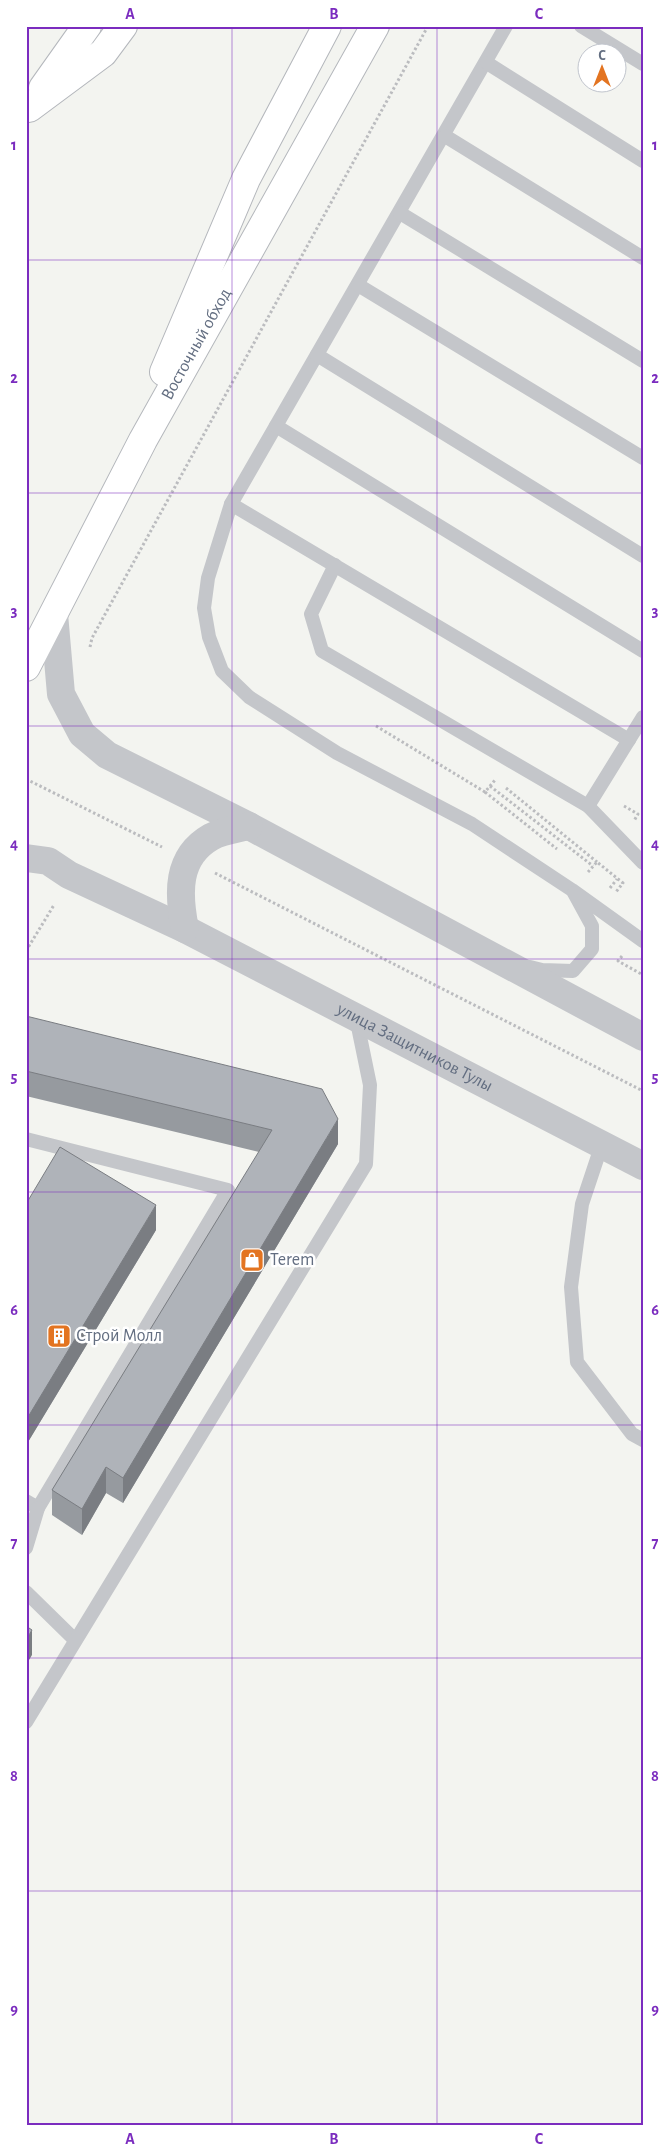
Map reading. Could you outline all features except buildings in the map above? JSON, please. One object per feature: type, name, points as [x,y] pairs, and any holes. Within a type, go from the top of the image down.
[{"type":"main road","points":[[28,110],[87,26]]},
{"type":"main road","points":[[28,110],[103,53],[123,26]]},
{"type":"main road","points":[[143,440],[165,370],[246,179],[327,26]]},
{"type":"main road","name":"Восточный обход","points":[[26,667],[143,440],[375,26]]},
{"type":"street","points":[[54,614],[61,694],[82,734],[107,755],[249,826],[486,955],[643,1037]]},
{"type":"street","points":[[185,929],[180,904],[180,882],[187,859],[212,836],[249,826]]},
{"type":"street","name":"улица Защитников Тулы","points":[[26,858],[48,861],[69,875],[185,929],[643,1166]]},
{"type":"lane","points":[[506,26],[487,63],[232,504],[208,578],[204,608],[209,637],[222,671],[249,697],[337,752],[472,824],[572,890],[643,941]]},
{"type":"lane","points":[[581,26],[643,64]]},
{"type":"lane","points":[[487,63],[643,161]]},
{"type":"lane","points":[[445,136],[643,258]]},
{"type":"lane","points":[[400,213],[643,361]]},
{"type":"lane","points":[[358,286],[643,458]]},
{"type":"lane","points":[[317,355],[643,556]]},
{"type":"lane","points":[[276,426],[643,651]]},
{"type":"lane","points":[[232,504],[629,740]]},
{"type":"lane","points":[[334,565],[311,614],[322,651],[588,806],[643,863]]},
{"type":"lane","points":[[588,806],[643,717]]},
{"type":"lane","points":[[486,955],[542,970],[573,971],[592,949],[592,926],[572,890]]},
{"type":"lane","points":[[26,1722],[366,1164],[370,1085],[356,1016]]},
{"type":"lane","points":[[26,1139],[228,1190],[32,1504],[26,1548]]},
{"type":"lane","points":[[602,1144],[582,1204],[571,1287],[577,1362],[632,1434],[643,1440]]},
{"type":"lane","points":[[26,1592],[75,1640]]},
{"type":"path","points":[[88,656],[92,638],[428,26]]},
{"type":"path","points":[[376,726],[485,792],[559,850]]},
{"type":"path","points":[[26,779],[643,1091]]},
{"type":"path","points":[[485,792],[494,780],[617,879]]},
{"type":"path","points":[[490,786],[593,866]]},
{"type":"path","points":[[581,867],[588,873],[597,862]]},
{"type":"path","points":[[26,951],[54,905]]},
{"type":"place","name":"Terem","points":[[252,1260]]},
{"type":"place","name":"Строй Молл","points":[[59,1336]]}]
